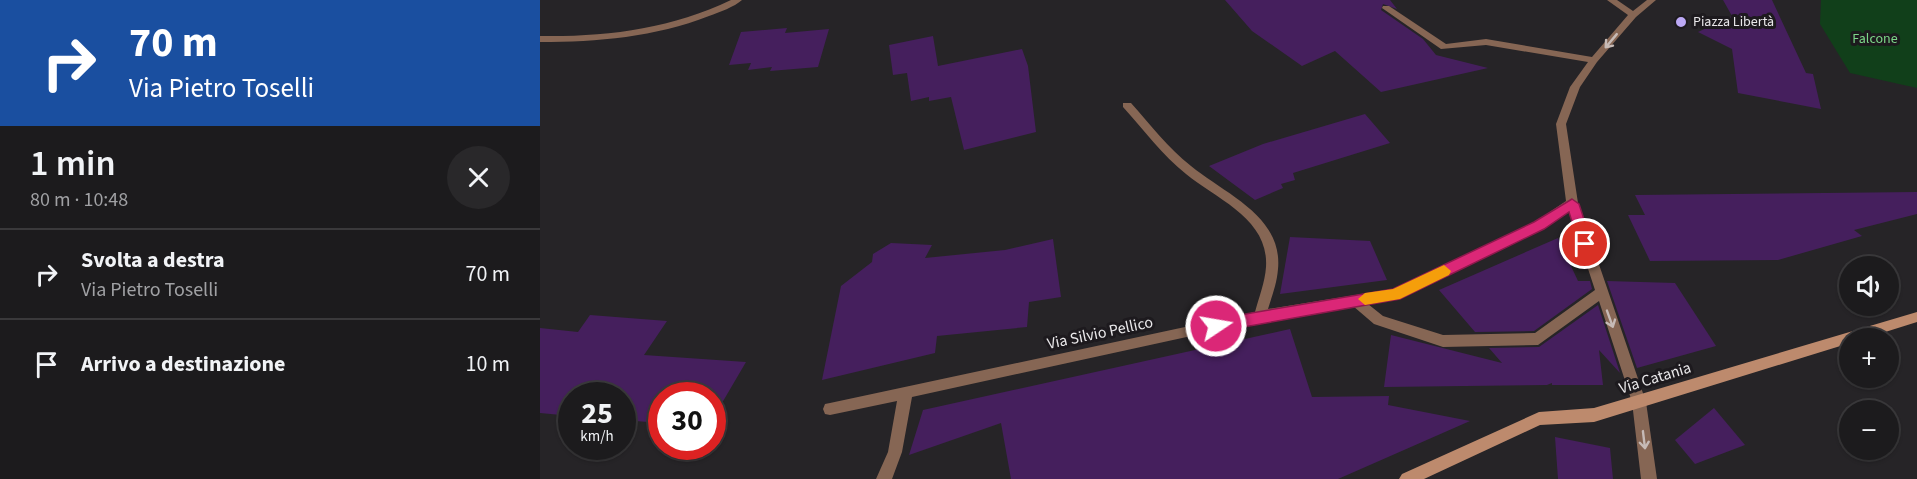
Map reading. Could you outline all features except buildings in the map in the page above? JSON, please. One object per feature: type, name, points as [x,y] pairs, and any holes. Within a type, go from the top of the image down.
[{"type":"main road","name":"Via Catania","points":[[1407,479],[1539,419],[1594,415],[1917,317]]},
{"type":"street","points":[[540,39],[587,41],[640,35],[686,22],[738,0]]},
{"type":"street","points":[[1611,0],[1633,15]]},
{"type":"street","points":[[1649,479],[1640,402],[1572,204],[1561,124],[1575,87],[1594,60],[1633,15],[1652,0]]},
{"type":"street","points":[[1386,8],[1443,47],[1486,42],[1594,60]]},
{"type":"street","points":[[1127,105],[1192,173],[1240,205],[1257,223],[1270,248],[1273,266],[1260,316]]},
{"type":"street","name":"Via Silvio Pellico","points":[[830,409],[1260,316],[1395,294],[1539,225],[1572,204]]},
{"type":"street","points":[[1355,300],[1379,320],[1443,340],[1538,339],[1601,292]]},
{"type":"street","points":[[884,479],[895,452],[906,392]]},
{"type":"green space","name":"Falcone","points":[[1821,0],[1917,0],[1917,88],[1850,73],[1820,24]]},
{"type":"slow traffic","points":[[1365,299],[1395,294],[1444,271]]},
{"type":"place","name":"Piazza Libertà","points":[[1681,22]]},
{"type":"route","points":[[1216,326],[1260,316],[1395,294],[1539,225],[1572,204],[1585,244]]}]
